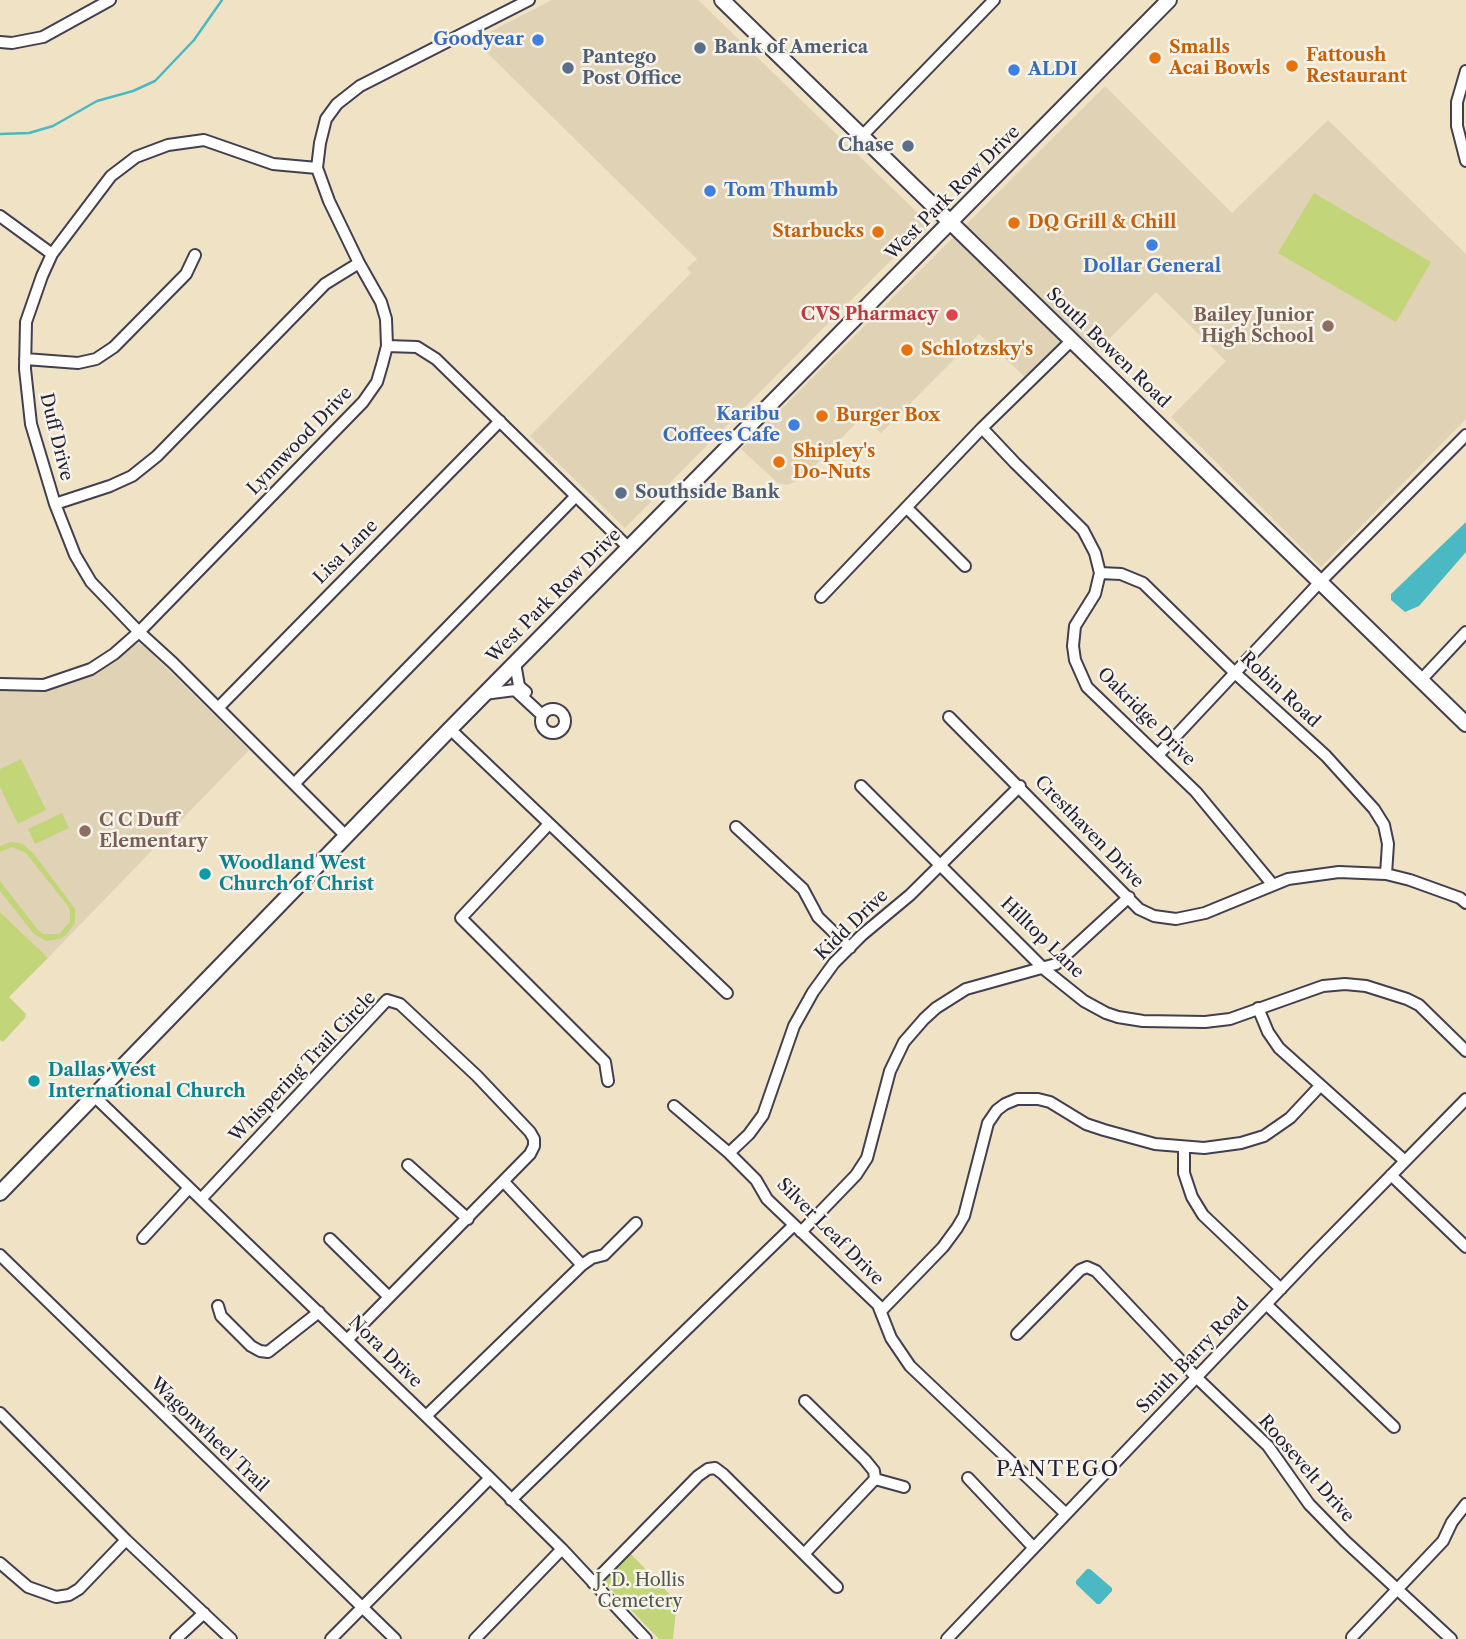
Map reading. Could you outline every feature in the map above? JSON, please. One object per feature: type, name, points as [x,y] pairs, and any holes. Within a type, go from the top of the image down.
[{"type":"main road","name":"South Bowen Road","points":[[722,0],[1466,724]]},
{"type":"main road","name":"West Park Row Drive","points":[[0,1193],[484,694],[1170,0]]},
{"type":"street","points":[[0,42],[12,43],[43,37],[110,0]]},
{"type":"street","name":"Lynnwood Drive","points":[[0,684],[44,685],[91,669],[114,654],[139,632],[363,402],[377,382],[387,346],[386,318],[381,302],[359,264],[329,201],[317,168],[326,119],[337,104],[360,86],[529,0]]},
{"type":"street","points":[[863,135],[994,0]]},
{"type":"street","points":[[1466,71],[1457,102],[1457,126],[1466,160]]},
{"type":"street","name":"Duff Drive","points":[[317,168],[273,164],[204,140],[168,145],[136,157],[111,176],[52,254],[42,276],[26,322],[26,394],[31,424],[55,504],[75,555],[91,582],[346,836]]},
{"type":"street","points":[[0,216],[52,254]]},
{"type":"street","points":[[26,359],[78,363],[96,359],[114,347],[186,274],[195,255]]},
{"type":"street","points":[[55,504],[132,476],[157,456],[325,284],[359,264]]},
{"type":"street","points":[[821,597],[982,428],[1072,340]]},
{"type":"street","points":[[387,346],[417,347],[425,351],[450,372],[629,548]]},
{"type":"street","name":"Lisa Lane","points":[[218,708],[500,421]]},
{"type":"street","points":[[982,428],[1083,530],[1096,553],[1100,573]]},
{"type":"street","points":[[1158,755],[1320,582],[1466,435]]},
{"type":"street","points":[[294,784],[575,497]]},
{"type":"street","points":[[907,508],[965,566]]},
{"type":"street","name":"Robin Road","points":[[1100,573],[1121,574],[1143,583],[1235,673],[1326,756],[1374,809],[1384,825],[1388,844],[1386,874]]},
{"type":"street","name":"Oakridge Drive","points":[[1100,573],[1095,594],[1075,626],[1073,646],[1082,677],[1093,694],[1196,792],[1273,884]]},
{"type":"street","points":[[1421,680],[1466,632]]},
{"type":"street","points":[[515,663],[517,688],[544,713]]},
{"type":"street","points":[[484,694],[517,688]]},
{"type":"street","name":"Cresthaven Drive","points":[[949,717],[1139,909],[1154,916],[1177,919],[1205,913],[1288,878],[1339,872],[1386,874],[1460,898],[1466,903]]},
{"type":"street","points":[[450,729],[727,993]]},
{"type":"street","name":"Hilltop Lane","points":[[860,786],[942,864],[1044,969],[1084,1001],[1118,1017],[1143,1021],[1205,1022],[1230,1019],[1333,984],[1366,986],[1419,1005],[1466,1051]]},
{"type":"street","name":"Kidd Drive","points":[[729,1153],[750,1134],[763,1115],[794,1026],[813,992],[834,963],[942,864],[1020,786]]},
{"type":"street","points":[[549,824],[461,918],[605,1062],[608,1081]]},
{"type":"street","points":[[736,827],[803,889],[818,917],[850,948]]},
{"type":"street","points":[[512,1500],[856,1175],[867,1158],[890,1071],[904,1042],[936,1008],[965,989],[1056,964],[1129,897]]},
{"type":"street","name":"Whispering Trail Circle","points":[[201,1199],[387,1000],[400,1004],[467,1067],[522,1122],[534,1139],[530,1154],[347,1340]]},
{"type":"street","points":[[1258,1008],[1272,1039],[1320,1086],[1405,1161]]},
{"type":"street","points":[[881,1311],[943,1247],[957,1228],[964,1216],[988,1123],[1005,1104],[1017,1100],[1038,1099],[1050,1102],[1086,1124],[1104,1130],[1155,1144],[1203,1148],[1241,1143],[1264,1136],[1290,1118],[1320,1086]]},
{"type":"street","name":"Nora Drive","points":[[94,1096],[490,1478],[562,1549],[646,1639]]},
{"type":"street","name":"Smith Barry Road","points":[[947,1639],[1065,1513],[1466,1099]]},
{"type":"street","name":"Silver Leaf Drive","points":[[674,1105],[729,1153],[756,1180],[767,1199],[878,1305],[891,1338],[910,1366],[1065,1513]]},
{"type":"street","points":[[1184,1147],[1184,1173],[1192,1197],[1203,1215],[1281,1289]]},
{"type":"street","points":[[408,1165],[468,1219]]},
{"type":"street","points":[[1391,1175],[1466,1247]]},
{"type":"street","points":[[504,1182],[582,1265]]},
{"type":"street","points":[[143,1238],[189,1188]]},
{"type":"street","points":[[426,1416],[582,1265],[592,1258],[604,1255],[636,1223]]},
{"type":"street","points":[[330,1239],[389,1297]]},
{"type":"street","name":"Wagonwheel Trail","points":[[0,1255],[395,1639]]},
{"type":"street","name":"Roosevelt Drive","points":[[1017,1335],[1080,1270],[1087,1268],[1096,1271],[1197,1378],[1268,1446],[1309,1504],[1451,1639]]},
{"type":"street","points":[[1266,1304],[1394,1427]]},
{"type":"street","points":[[218,1306],[221,1316],[251,1346],[268,1352],[319,1312]]},
{"type":"street","points":[[804,1401],[865,1460],[874,1471],[875,1479]]},
{"type":"street","points":[[0,1413],[126,1540],[231,1639]]},
{"type":"street","points":[[593,1583],[698,1476],[715,1468],[837,1587]]},
{"type":"street","points":[[331,1639],[490,1478]]},
{"type":"street","points":[[968,1478],[1033,1547]]},
{"type":"street","points":[[875,1479],[904,1488]]},
{"type":"street","points":[[804,1554],[875,1479]]},
{"type":"street","points":[[1352,1637],[1443,1541],[1452,1522],[1466,1504]]},
{"type":"street","points":[[0,1563],[28,1587],[56,1597],[69,1595],[79,1589],[126,1540]]},
{"type":"street","points":[[475,1639],[562,1549]]},
{"type":"street","points":[[176,1639],[204,1613]]},
{"type":"shaded area","points":[[552,0],[698,0],[925,220],[925,229],[625,528],[530,436],[691,273],[687,268],[697,259],[474,40]]},
{"type":"shaded area","points":[[1105,86],[1232,213],[1328,120],[1466,254],[1466,419],[1321,567],[1171,417],[1226,361],[1156,292],[1094,354],[1072,332],[1027,379],[979,334],[881,433],[863,416],[802,479],[787,485],[778,483],[741,449]]},
{"type":"shaded area","name":"C C Duff Elementary","points":[[138,643],[249,750],[48,958],[0,912],[0,691],[39,691],[76,681],[110,664]]},
{"type":"green space","points":[[1314,193],[1431,262],[1396,322],[1278,253]]},
{"type":"green space","points":[[21,759],[46,810],[18,824],[0,787],[0,769]]},
{"type":"green space","points":[[62,813],[69,828],[35,844],[28,829]]},
{"type":"green space","points":[[11,842],[23,844],[34,854],[75,909],[75,923],[60,939],[46,941],[34,934],[0,891],[0,881],[43,934],[59,934],[70,922],[68,906],[26,853],[12,847],[0,852],[0,846]]},
{"type":"green space","points":[[0,912],[48,958],[9,997],[26,1014],[3,1042],[0,1040]]},
{"type":"green space","name":"J. D. Hollis Cemetery","points":[[630,1553],[677,1602],[673,1639],[659,1639],[602,1580]]},
{"type":"water","points":[[1466,522],[1466,552],[1419,606],[1405,612],[1391,600],[1391,594]]},
{"type":"water","points":[[1087,1569],[1112,1588],[1100,1604],[1076,1584]]},
{"type":"waterway","points":[[0,134],[29,133],[53,126],[97,101],[133,91],[155,81],[194,40],[222,0]]},
{"type":"place","name":"Goodyear","points":[[538,40]]},
{"type":"place","name":"Bank of America","points":[[700,48]]},
{"type":"place","name":"Smalls Acai Bowls","points":[[1155,58]]},
{"type":"place","name":"Fattoush Restaurant","points":[[1292,66]]},
{"type":"place","name":"Pantego Post Office","points":[[568,68]]},
{"type":"place","name":"ALDI","points":[[1014,70]]},
{"type":"place","name":"Chase","points":[[908,146]]},
{"type":"place","name":"Tom Thumb","points":[[710,191]]},
{"type":"place","name":"DQ Grill & Chill","points":[[1014,223]]},
{"type":"place","name":"Starbucks","points":[[878,232]]},
{"type":"place","name":"Dollar General","points":[[1152,245]]},
{"type":"place","name":"CVS Pharmacy","points":[[952,315]]},
{"type":"place","name":"Bailey Junior High School","points":[[1328,326]]},
{"type":"place","name":"Schlotzsky's","points":[[907,350]]},
{"type":"place","name":"Burger Box","points":[[822,416]]},
{"type":"place","name":"Karibu Coffees Cafe","points":[[794,425]]},
{"type":"place","name":"Shipley's Do-Nuts","points":[[779,462]]},
{"type":"place","name":"Southside Bank","points":[[621,493]]},
{"type":"place","name":"C C Duff Elementary","points":[[85,831]]},
{"type":"place","name":"Woodland West Church of Christ","points":[[205,874]]},
{"type":"place","name":"Dallas West International Church","points":[[34,1081]]},
{"type":"district","name":"PANTEGO","points":[[1058,1470]]}]
